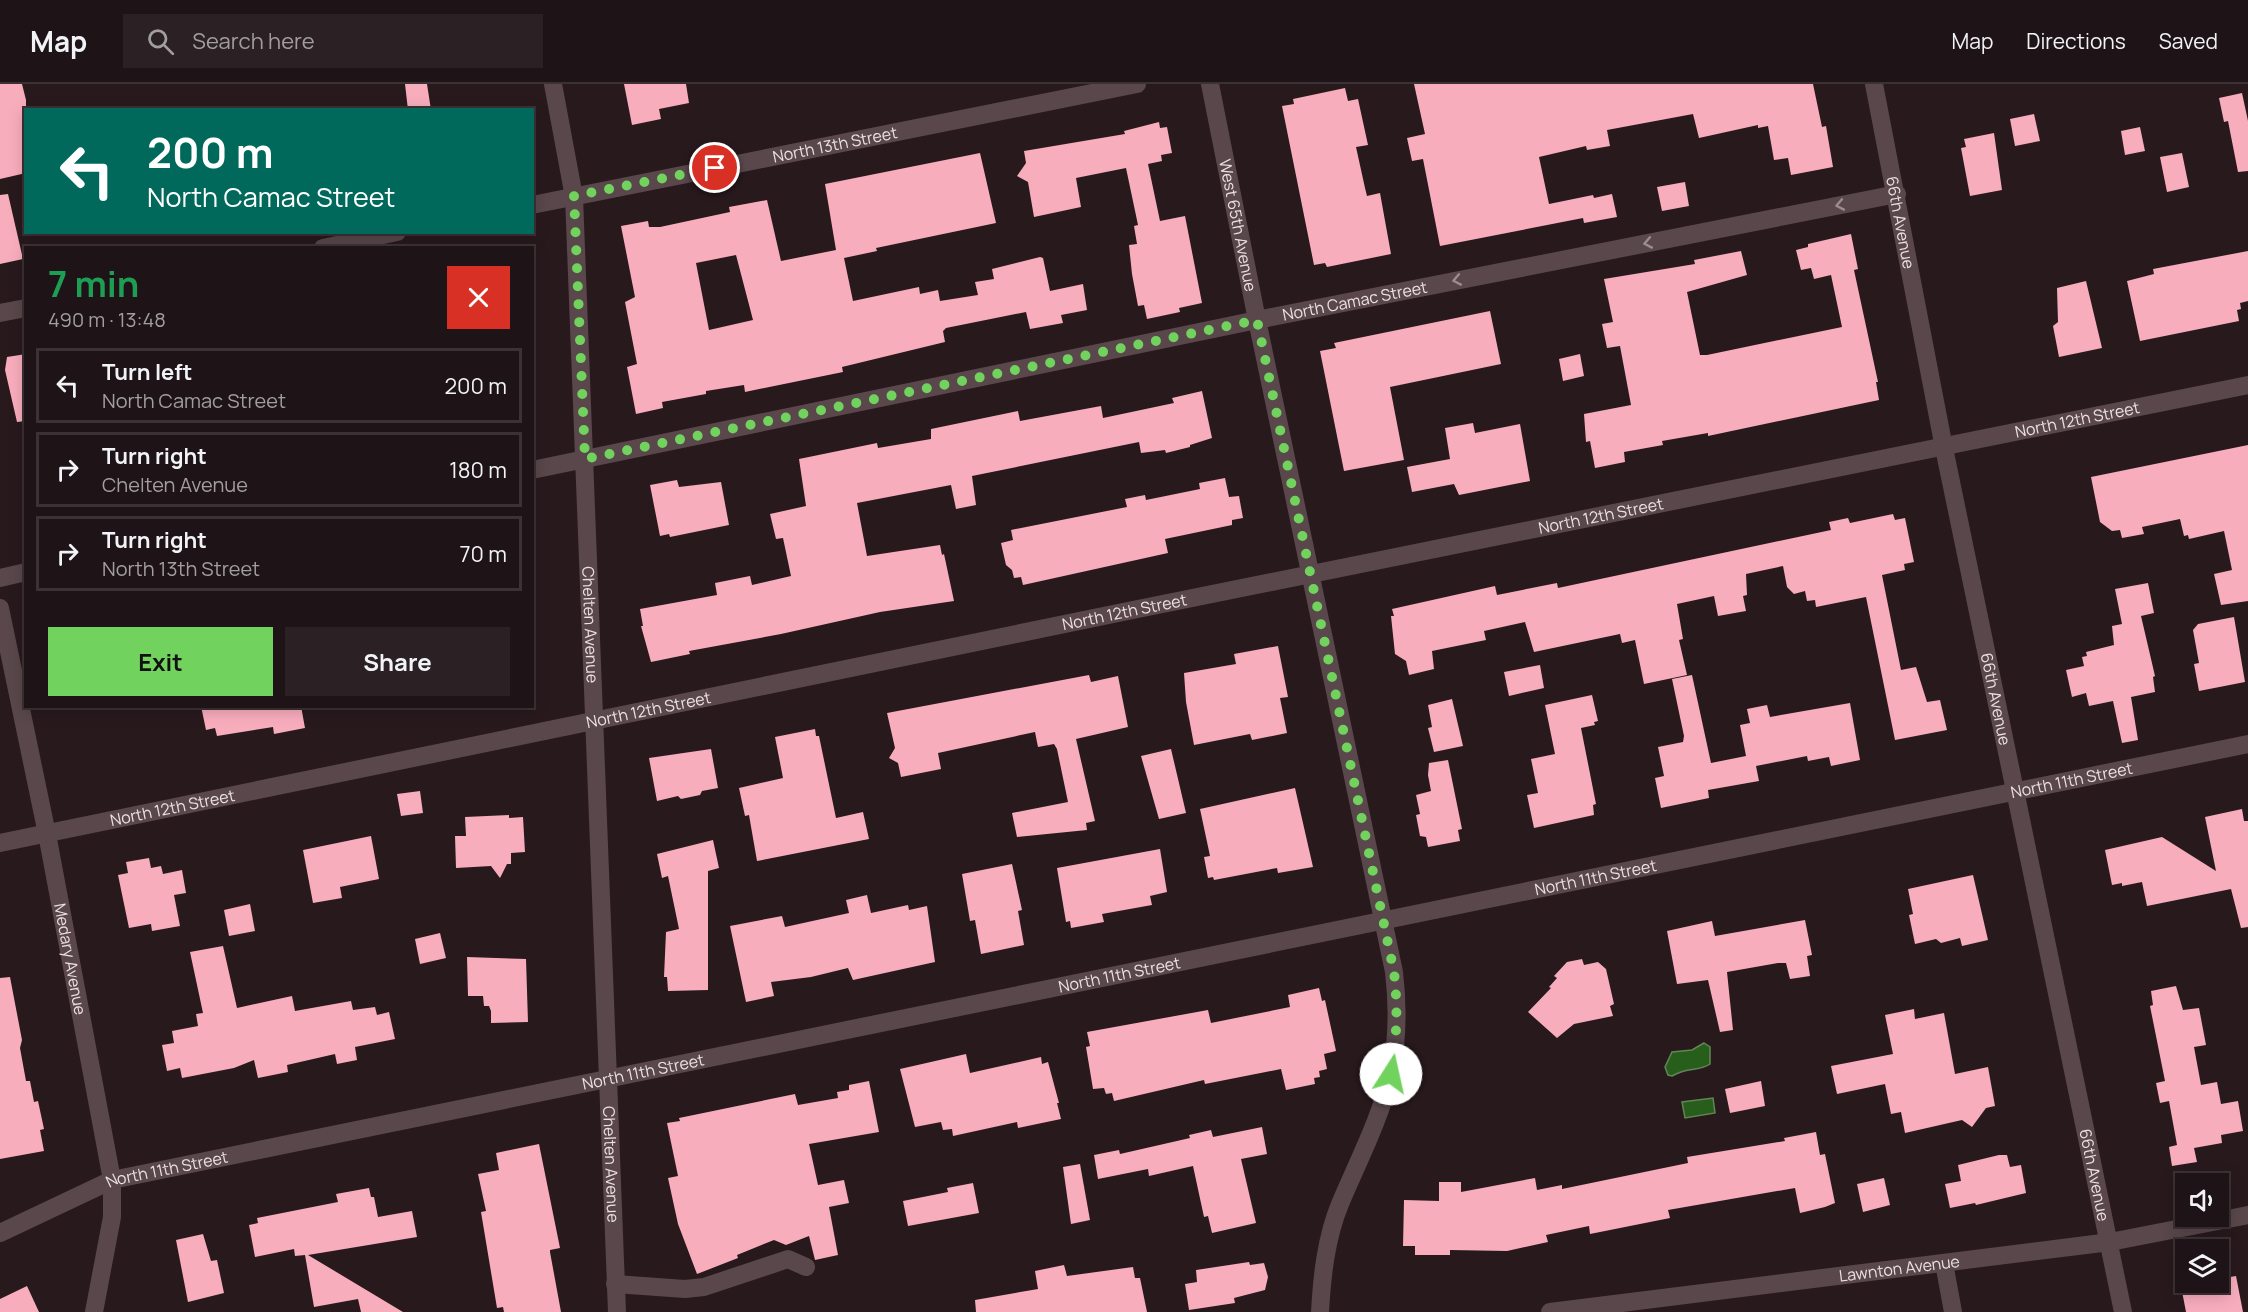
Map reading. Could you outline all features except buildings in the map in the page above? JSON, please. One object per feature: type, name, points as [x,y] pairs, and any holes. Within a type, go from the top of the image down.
[{"type":"street","name":"Chelten Avenue","points":[[553,84],[574,196],[596,719],[606,1080],[617,1312]]},
{"type":"street","name":"North 13th Street","points":[[534,205],[1137,84]]},
{"type":"street","name":"West 65th Avenue","points":[[1210,84],[1257,320],[1383,919],[1398,1006],[1391,1074],[1373,1129],[1337,1214],[1325,1259],[1320,1312]]},
{"type":"street","name":"66th Avenue","points":[[1874,84],[1897,194],[1944,448],[2017,790],[2123,1312]]},
{"type":"street","name":"North Camac Street","points":[[534,470],[1257,320],[1897,194]]},
{"type":"street","points":[[332,246],[388,234]]},
{"type":"street","points":[[0,313],[24,308]]},
{"type":"street","name":"North 12th Street","points":[[0,843],[596,719],[2248,385]]},
{"type":"street","points":[[0,578],[24,572]]},
{"type":"street","name":"Medary Avenue","points":[[0,608],[47,834],[112,1180],[112,1217],[94,1312]]},
{"type":"street","name":"North 11th Street","points":[[0,1233],[112,1180],[2248,744]]},
{"type":"street","name":"Lawnton Avenue","points":[[1550,1312],[2110,1242],[2248,1215]]},
{"type":"street","points":[[615,1284],[685,1289],[704,1287],[788,1259],[806,1267]]},
{"type":"street","points":[[1944,1263],[1953,1312]]},
{"type":"shaded area","points":[[1704,1043],[1710,1047],[1710,1064],[1672,1076],[1668,1075],[1665,1067],[1672,1052],[1692,1050]]},
{"type":"shaded area","points":[[1713,1098],[1715,1113],[1685,1118],[1682,1102]]},
{"type":"route","points":[[715,168],[574,196],[585,459],[1257,320],[1394,972],[1398,1006],[1391,1074]]}]
